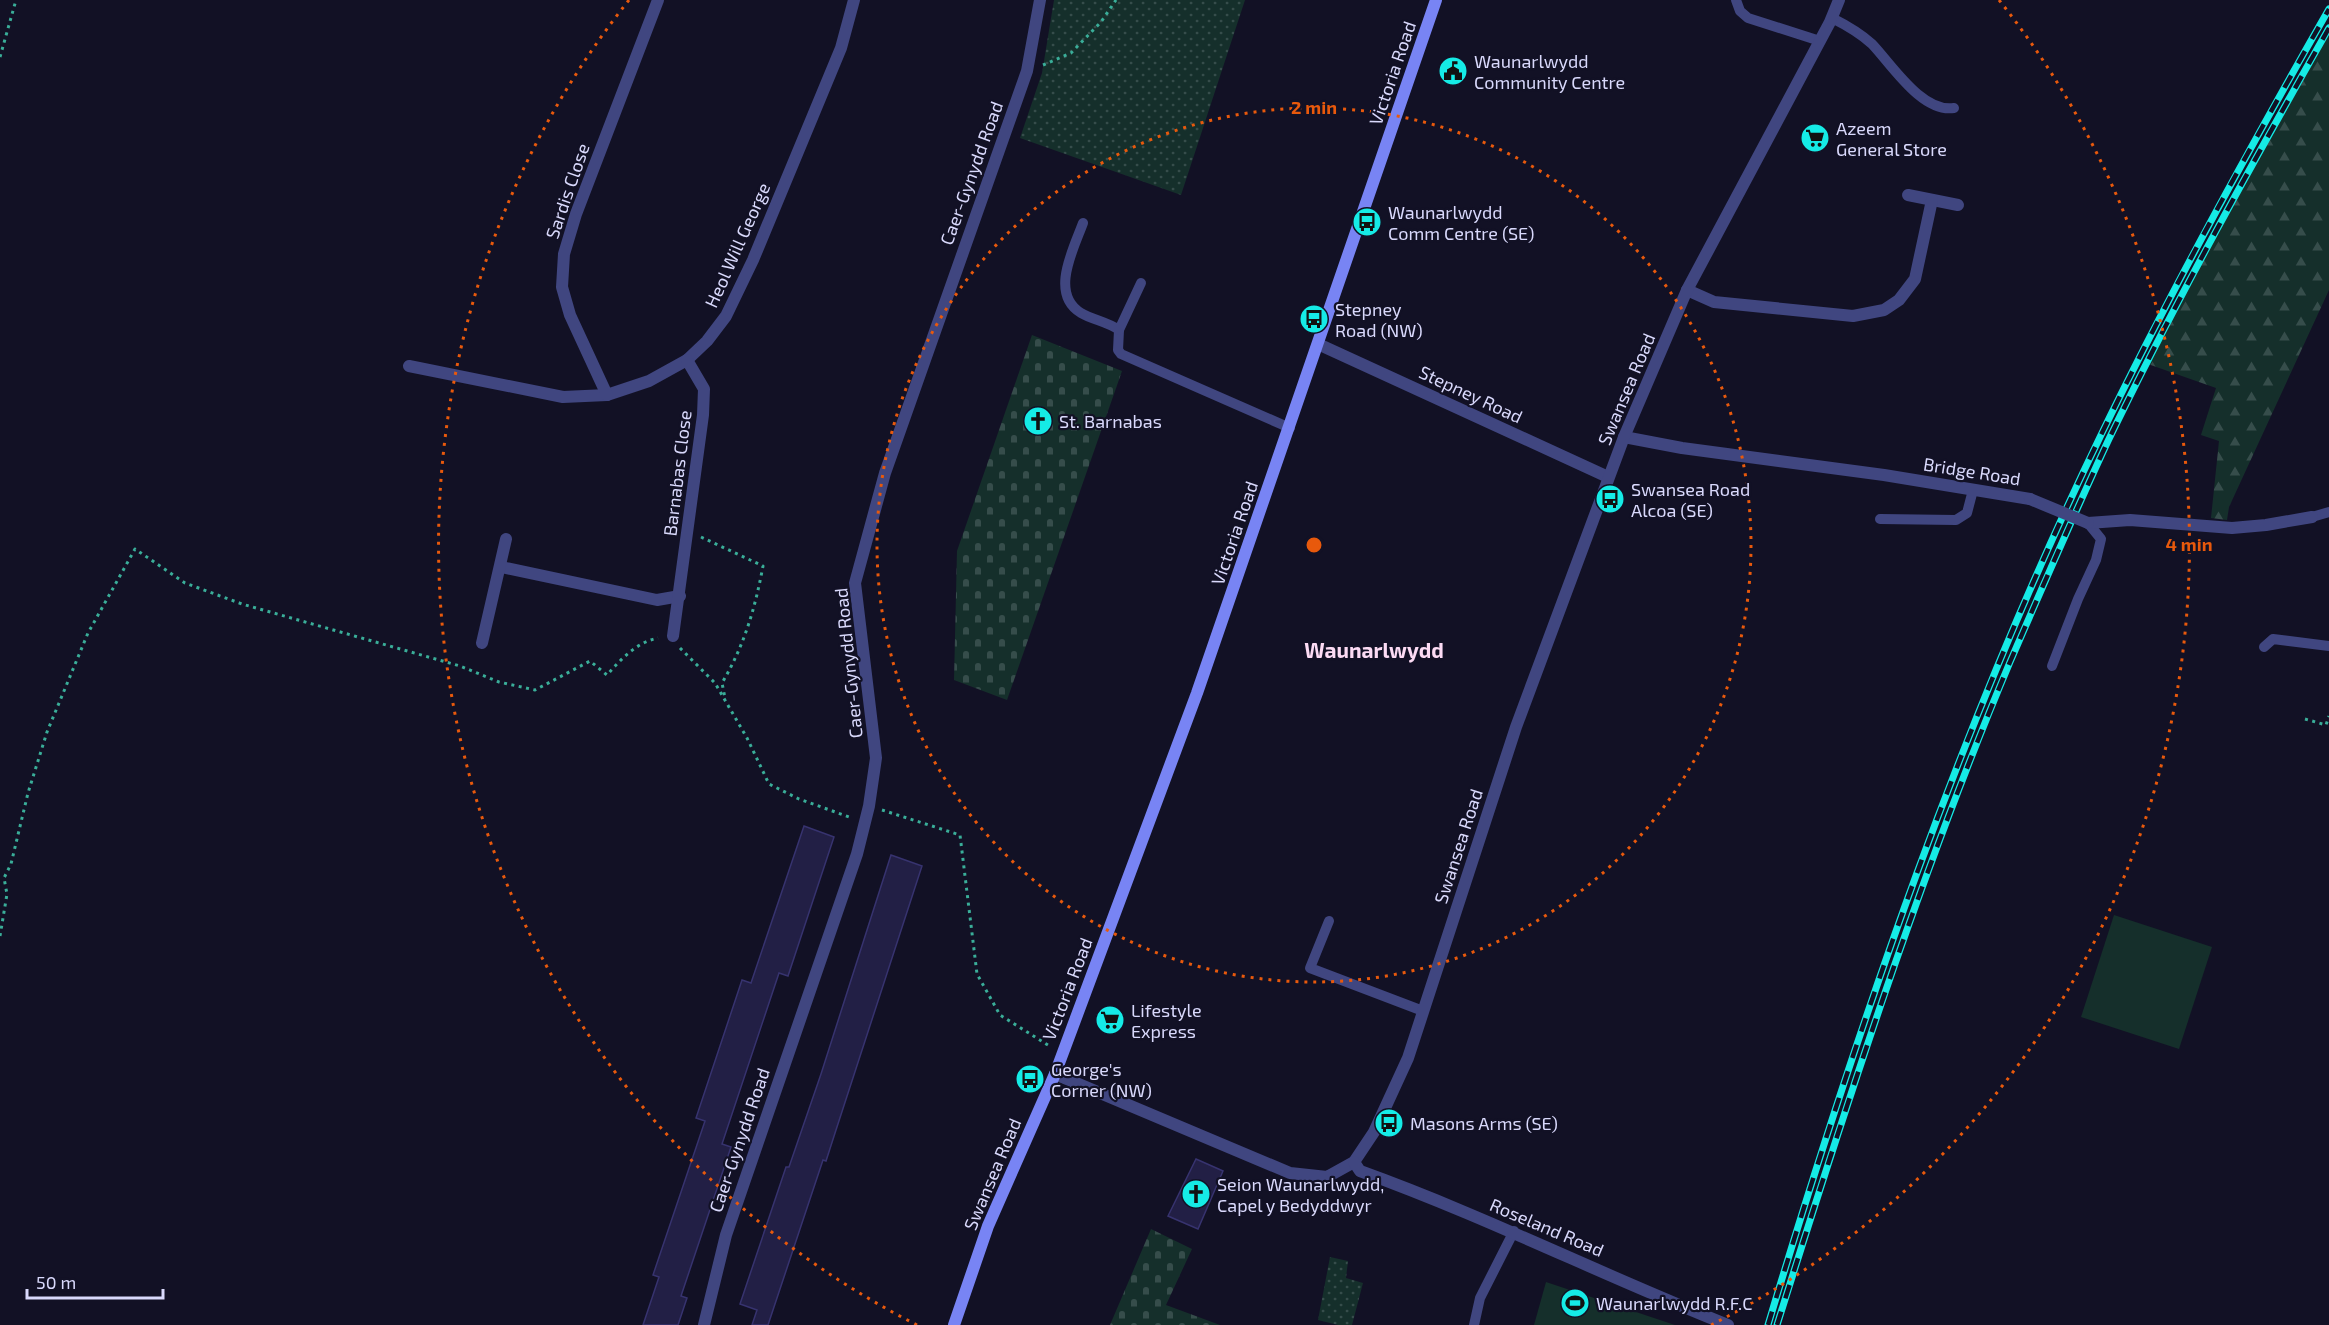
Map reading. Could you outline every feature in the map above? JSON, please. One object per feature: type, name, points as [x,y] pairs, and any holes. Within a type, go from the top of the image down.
[{"type":"main road","name":"Victoria Road","points":[[1055,1074],[1197,693],[1436,0]]},
{"type":"main road","name":"Swansea Road","points":[[954,1325],[988,1226],[1055,1074]]},
{"type":"street","name":"Sardis Close","points":[[607,395],[570,315],[562,287],[564,254],[576,214],[658,0]]},
{"type":"street","name":"Heol Will George","points":[[409,366],[563,397],[607,395],[649,381],[687,360],[708,341],[726,316],[748,269],[841,48],[854,0]]},
{"type":"street","name":"Caer-Gynydd Road","points":[[704,1325],[726,1235],[853,866],[869,806],[876,758],[855,583],[888,462],[1027,71],[1040,0]]},
{"type":"street","name":"Swansea Road","points":[[1055,1074],[1290,1173],[1327,1177],[1354,1162],[1374,1132],[1408,1058],[1516,727],[1624,436],[1687,290],[1820,41],[1839,0]]},
{"type":"street","points":[[1908,195],[1958,205]]},
{"type":"street","points":[[1687,290],[1714,302],[1830,314],[1853,316],[1884,310],[1899,300],[1916,279],[1932,200]]},
{"type":"street","name":"Stepney Road","points":[[1318,344],[1608,477]]},
{"type":"street","name":"Barnabas Close","points":[[672,641],[704,415],[704,389],[687,360]]},
{"type":"street","name":"Bridge Road","points":[[1624,436],[1682,448],[1884,475],[2030,499],[2088,523],[2130,520],[2232,528],[2313,517]]},
{"type":"street","points":[[482,643],[506,539]]},
{"type":"street","points":[[501,567],[657,600],[680,596]]},
{"type":"street","name":"Roseland Road","points":[[1354,1162],[1360,1171],[1514,1231],[1728,1325]]},
{"type":"lane","points":[[1736,0],[1740,11],[1748,18],[1820,41]]},
{"type":"lane","points":[[1832,18],[1873,45],[1884,61],[1922,97],[1938,108],[1954,108]]},
{"type":"lane","points":[[1083,223],[1066,269],[1067,298],[1072,307],[1081,313],[1119,330]]},
{"type":"lane","points":[[1141,283],[1119,330],[1118,350],[1121,354],[1290,428]]},
{"type":"lane","points":[[1880,519],[1956,520],[1967,513],[1973,490]]},
{"type":"lane","points":[[2313,517],[2329,512]]},
{"type":"lane","points":[[2052,666],[2096,560],[2101,539],[2088,523]]},
{"type":"lane","points":[[2264,647],[2273,639],[2329,646]]},
{"type":"lane","points":[[1329,921],[1310,968],[1423,1011]]},
{"type":"lane","points":[[1474,1325],[1480,1298],[1514,1231]]},
{"type":"path","points":[[0,57],[16,0]]},
{"type":"path","points":[[1027,71],[1071,53],[1101,22],[1116,0]]},
{"type":"path","points":[[688,531],[763,566],[752,619],[722,683],[727,702]]},
{"type":"path","points":[[0,936],[7,894],[4,878],[11,864],[28,793],[47,732],[88,633],[135,549],[185,583],[242,604],[460,666],[499,682],[535,690],[590,661],[607,675],[621,659],[646,640],[658,638],[672,641],[684,650],[715,683],[747,738],[769,784],[798,799],[865,822]]},
{"type":"path","points":[[2305,719],[2326,725],[2329,716]]},
{"type":"path","points":[[869,806],[960,835],[976,974],[1000,1015],[1062,1054]]},
{"type":"green space","points":[[1054,0],[1245,0],[1181,195],[1020,138],[1042,73]]},
{"type":"green space","points":[[2329,26],[2329,290],[2229,507],[2227,520],[2211,518],[2219,441],[2201,435],[2216,388],[2145,363],[2273,123]]},
{"type":"green space","points":[[1032,335],[1122,371],[1007,700],[954,680],[957,551]]},
{"type":"green space","points":[[2114,915],[2212,947],[2179,1049],[2081,1017]]},
{"type":"green space","points":[[1151,1229],[1192,1249],[1166,1305],[1220,1325],[1110,1325]]},
{"type":"green space","points":[[1330,1257],[1348,1261],[1346,1278],[1363,1283],[1352,1325],[1338,1325],[1318,1320]]},
{"type":"green space","name":"Waunarlwydd R.F.C","points":[[1546,1282],[1675,1325],[1534,1325]]},
{"type":"building","points":[[804,826],[834,837],[788,976],[779,973],[722,1144],[731,1147],[681,1296],[687,1298],[678,1325],[643,1325],[659,1277],[653,1275],[705,1121],[696,1118],[742,980],[751,983]]},
{"type":"building","points":[[891,855],[922,866],[826,1161],[823,1160],[768,1325],[752,1325],[757,1310],[740,1304],[786,1167],[789,1167],[821,1074]]},
{"type":"building","name":"Seion Waunarlwydd, Capel y Bedyddwyr","points":[[1196,1159],[1223,1171],[1198,1229],[1168,1216]]},
{"type":"railway","points":[[1768,1325],[1877,985],[1959,762],[2004,652],[2101,435],[2155,327],[2211,220],[2329,9]]},
{"type":"railway","points":[[1777,1325],[1857,1074],[1915,908],[1945,825],[2010,662],[2108,441],[2160,336],[2329,28]]},
{"type":"place","name":"Waunarlwydd Community Centre","points":[[1453,71]]},
{"type":"place","name":"Azeem General Store","points":[[1815,138]]},
{"type":"place","name":"Waunarlwydd Comm Centre (SE)","points":[[1367,222]]},
{"type":"place","name":"Stepney Road (NW)","points":[[1314,319]]},
{"type":"place","name":"St. Barnabas","points":[[1038,421]]},
{"type":"place","name":"Swansea Road Alcoa (SE)","points":[[1610,499]]},
{"type":"place","name":"Lifestyle Express","points":[[1110,1020]]},
{"type":"place","name":"George's Corner (NW)","points":[[1030,1079]]},
{"type":"place","name":"Masons Arms (SE)","points":[[1389,1123]]},
{"type":"place","name":"Seion Waunarlwydd, Capel y Bedyddwyr","points":[[1196,1194]]},
{"type":"place","name":"Waunarlwydd R.F.C","points":[[1575,1303]]},
{"type":"district","name":"Waunarlwydd","points":[[1374,649]]}]
